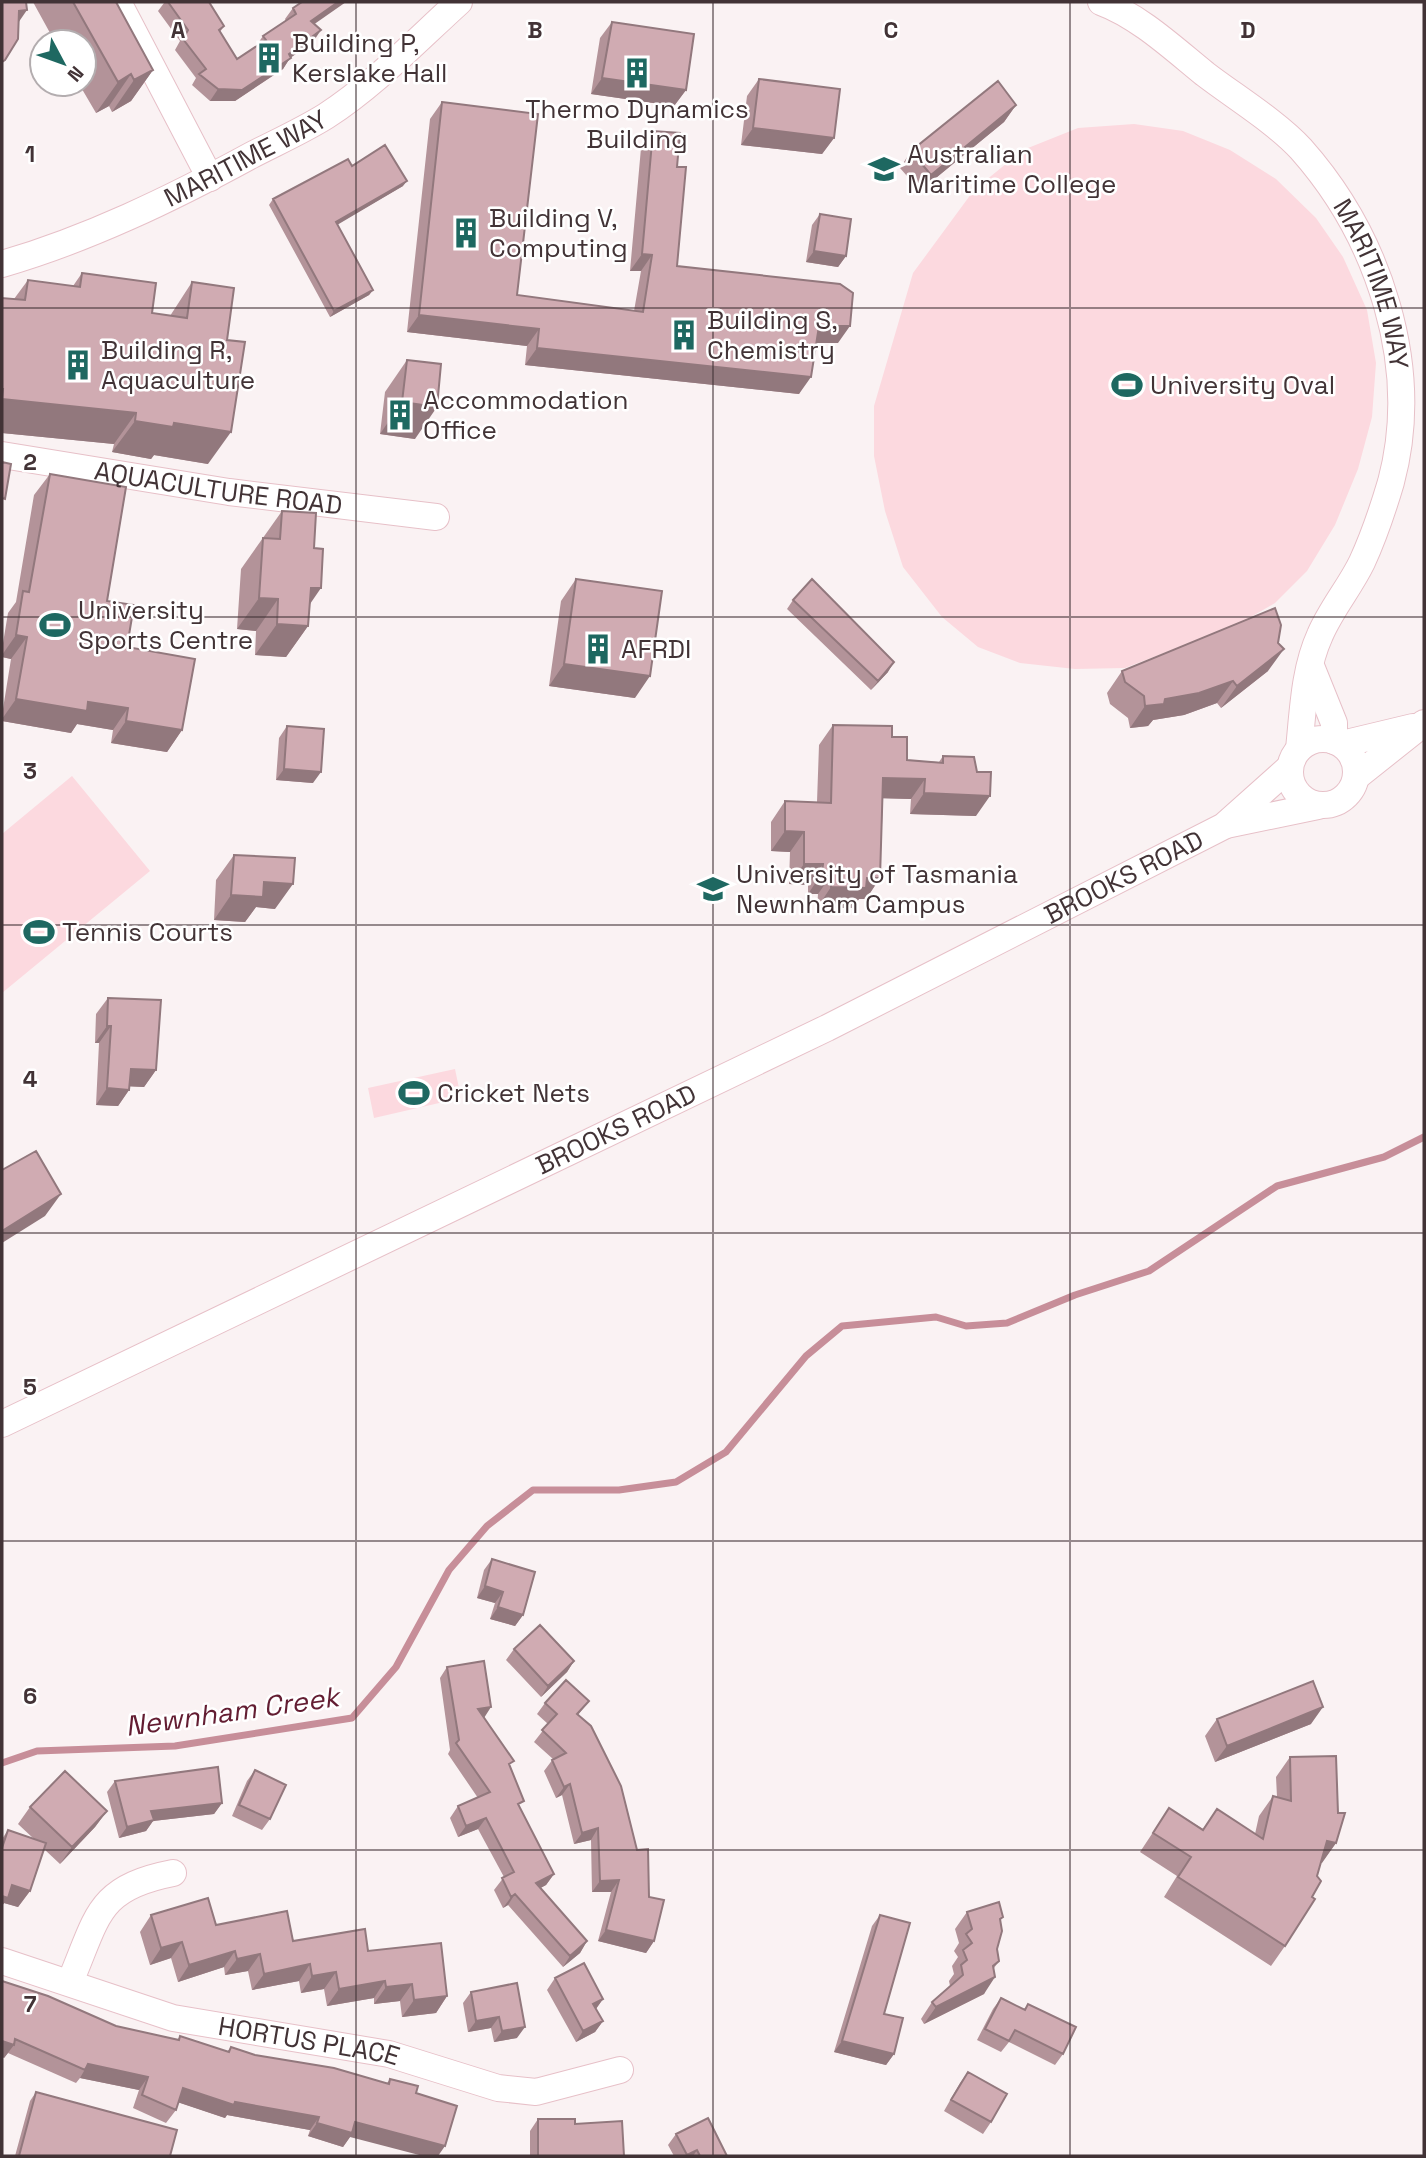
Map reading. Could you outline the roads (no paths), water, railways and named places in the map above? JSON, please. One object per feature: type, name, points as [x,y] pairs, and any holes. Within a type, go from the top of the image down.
[{"type":"street","points":[[118,2],[210,178]]},
{"type":"street","name":"MARITIME WAY","points":[[2,264],[54,248],[210,178],[326,116],[387,67],[459,2]]},
{"type":"street","name":"MARITIME WAY","points":[[1101,2],[1165,42],[1299,146],[1343,203],[1380,280],[1398,356],[1397,451],[1378,525],[1361,563],[1320,635],[1308,671],[1295,758]]},
{"type":"street","name":"AQUACULTURE ROAD","points":[[2,455],[229,492],[436,517]]},
{"type":"street","points":[[1308,671],[1334,723],[1338,742],[1353,756],[1356,777]]},
{"type":"street","points":[[1421,724],[1356,777],[1347,796],[1339,802],[1318,806],[1299,796],[1293,787],[1295,758],[1318,739],[1338,742],[1421,724]]},
{"type":"street","name":"BROOKS ROAD","points":[[1224,826],[1295,758]]},
{"type":"street","name":"BROOKS ROAD","points":[[2,1424],[827,1028],[1224,826],[1318,806]]},
{"type":"street","points":[[70,1982],[101,1909],[116,1892],[141,1879],[173,1873]]},
{"type":"street","name":"HORTUS PLACE","points":[[2,1961],[173,2018],[388,2054],[508,2090],[536,2092],[621,2070]]},
{"type":"waterway","name":"Newnham Creek","points":[[2,1763],[37,1751],[175,1746],[352,1718],[396,1667],[449,1570],[487,1526],[533,1490],[619,1490],[676,1482],[726,1452],[806,1356],[842,1326],[936,1317],[966,1326],[1007,1323],[1075,1295],[1149,1271],[1277,1186],[1384,1157],[1424,1137]]},
{"type":"place","name":"Building P, Kerslake Hall","points":[[269,58]]},
{"type":"place","name":"Thermo Dynamics Building","points":[[637,73]]},
{"type":"place","name":"Australian Maritime College","points":[[884,169]]},
{"type":"place","name":"Building V, Computing","points":[[466,233]]},
{"type":"place","name":"Building S, Chemistry","points":[[684,335]]},
{"type":"place","name":"Building R, Aquaculture","points":[[78,365]]},
{"type":"place","name":"University Oval","points":[[1127,385]]},
{"type":"place","name":"Accommodation Office","points":[[400,415]]},
{"type":"place","name":"University Sports Centre","points":[[55,625]]},
{"type":"place","name":"AFRDI","points":[[598,649]]},
{"type":"place","name":"University of Tasmania Newnham Campus","points":[[713,889]]},
{"type":"place","name":"Tennis Courts","points":[[39,932]]},
{"type":"place","name":"Cricket Nets","points":[[414,1093]]}]
